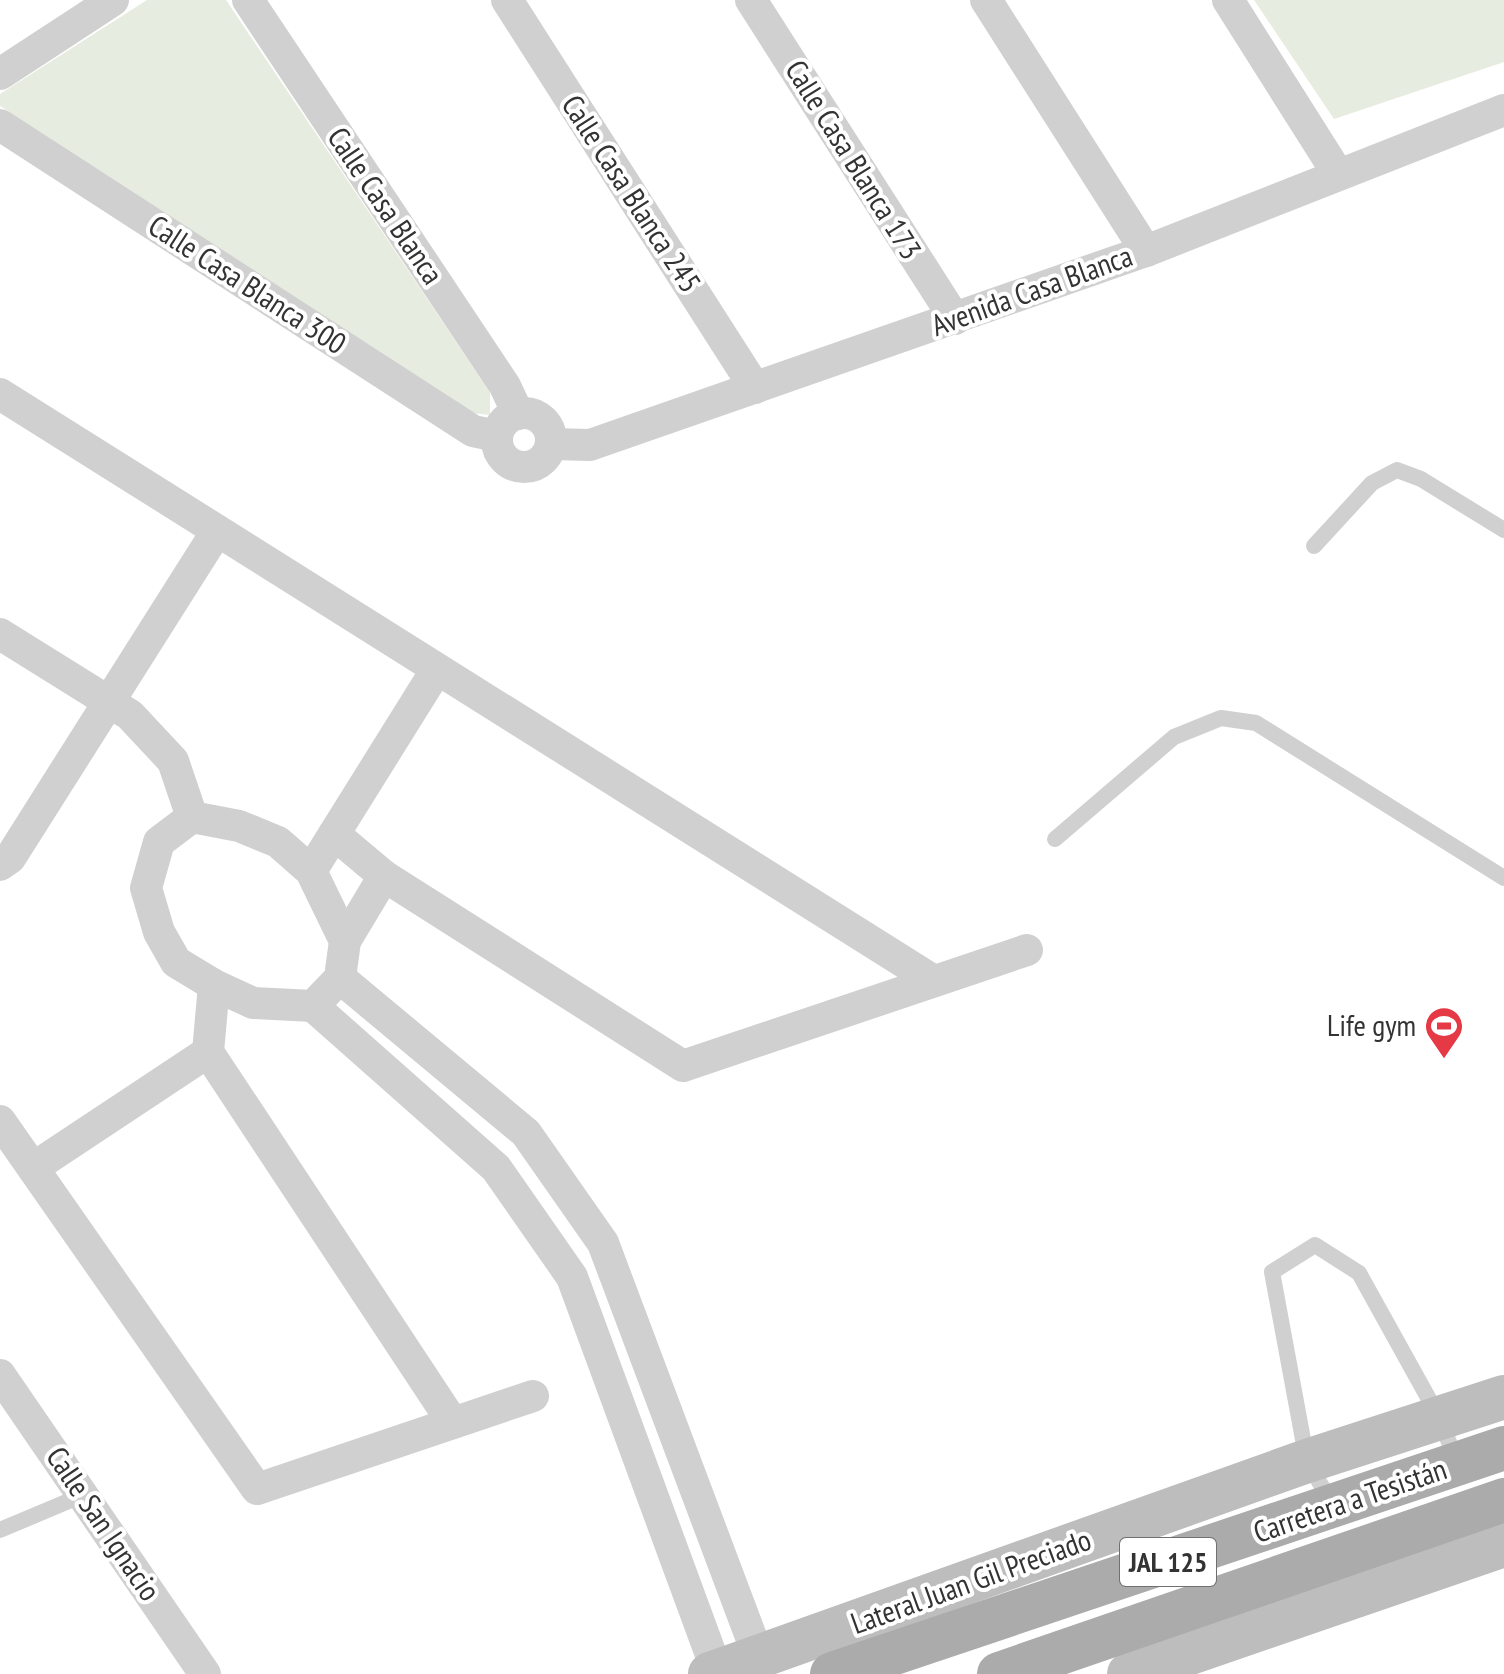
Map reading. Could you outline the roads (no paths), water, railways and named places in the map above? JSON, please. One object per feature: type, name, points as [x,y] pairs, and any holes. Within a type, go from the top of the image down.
[{"type":"main road","name":"Lateral Juan Gil Preciado","points":[[714,1673],[1307,1461],[1504,1397]]},
{"type":"main road","name":"Carretera a Tesistán","points":[[832,1674],[1504,1448]]},
{"type":"main road","name":"Carretera a Tesistán","points":[[999,1674],[1504,1500]]},
{"type":"main road","points":[[1129,1674],[1504,1545]]},
{"type":"street","points":[[0,74],[113,0]]},
{"type":"street","name":"Calle Casa Blanca","points":[[248,0],[505,386],[508,425]]},
{"type":"street","name":"Calle Casa Blanca 245","points":[[507,0],[755,388]]},
{"type":"street","name":"Calle Casa Blanca 173","points":[[751,0],[955,319]]},
{"type":"street","points":[[986,0],[1146,251]]},
{"type":"street","points":[[1228,0],[1338,174]]},
{"type":"street","name":"Avenida Casa Blanca","points":[[551,444],[590,445],[955,319],[1146,251],[1504,110]]},
{"type":"street","name":"Calle Casa Blanca 300","points":[[0,125],[473,431],[508,425]]},
{"type":"street","points":[[0,394],[934,981]]},
{"type":"street","points":[[538,416],[551,433],[551,444],[540,462],[520,467],[502,456],[508,425],[538,416]]},
{"type":"street","points":[[0,865],[10,858],[111,703],[217,531]]},
{"type":"street","points":[[0,634],[130,715],[173,761],[192,817]]},
{"type":"street","points":[[311,871],[437,669]]},
{"type":"street","points":[[345,941],[311,871],[278,842],[239,826],[192,817],[159,842],[146,888],[159,932],[176,962],[214,985],[253,1003],[313,1006],[496,1168],[572,1277],[714,1673]]},
{"type":"street","points":[[334,834],[384,876],[683,1066],[1027,950]]},
{"type":"street","points":[[313,1006],[340,978],[345,941],[384,876]]},
{"type":"street","points":[[340,978],[526,1133],[603,1243],[759,1658]]},
{"type":"street","points":[[214,985],[208,1052],[453,1423]]},
{"type":"street","points":[[33,1168],[208,1052]]},
{"type":"street","points":[[0,1121],[257,1489],[533,1396]]},
{"type":"street","name":"Calle San Ignacio","points":[[0,1375],[205,1674]]},
{"type":"lane","points":[[1314,546],[1372,483],[1397,470],[1421,479],[1504,530]]},
{"type":"lane","points":[[1055,839],[1174,737],[1221,718],[1256,723],[1504,878]]},
{"type":"lane","points":[[1335,1507],[1307,1461],[1272,1272],[1315,1245],[1359,1273],[1440,1419],[1457,1465]]},
{"type":"lane","points":[[0,1530],[83,1495]]},
{"type":"place","name":"Life gym","points":[[1444,1060]]}]
